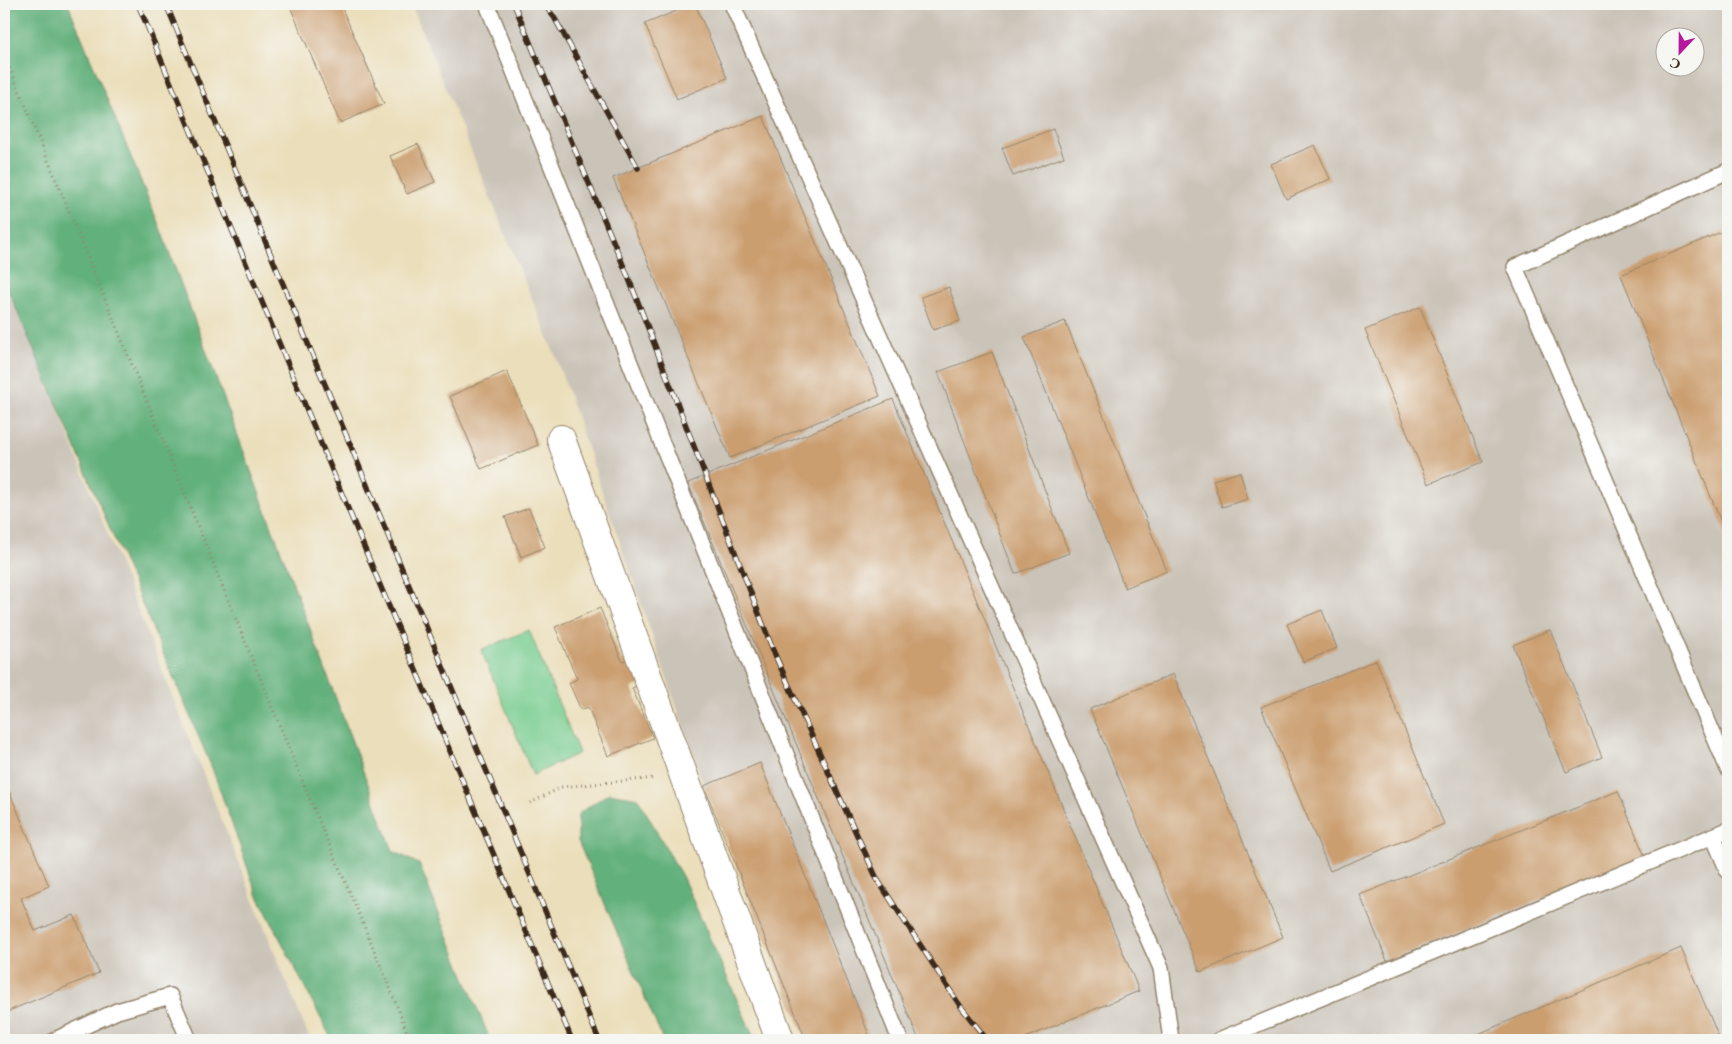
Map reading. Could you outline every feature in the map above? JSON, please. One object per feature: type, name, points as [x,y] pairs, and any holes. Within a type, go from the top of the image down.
[{"type":"street","points":[[561,439],[780,1040]]},
{"type":"lane","points":[[487,4],[900,1040]]},
{"type":"lane","points":[[732,4],[1161,968],[1171,1040]]},
{"type":"lane","points":[[1728,171],[1514,267],[1728,769]]},
{"type":"lane","points":[[1219,1040],[1728,830]]},
{"type":"lane","points":[[1713,836],[1728,871]]},
{"type":"lane","points":[[55,1040],[117,1011],[170,996],[189,1040]]},
{"type":"path","points":[[4,54],[149,402],[296,766],[392,991],[410,1040]]},
{"type":"path","points":[[530,803],[562,787],[683,775]]},
{"type":"shaded area","points":[[411,4],[1728,4],[1728,1040],[806,1040],[704,786],[557,360]]},
{"type":"shaded area","points":[[4,274],[265,929],[310,1040],[4,1040]]},
{"type":"green space","points":[[4,4],[68,4],[159,225],[393,851],[419,864],[490,1040],[332,1040],[257,894],[212,768],[4,280]]},
{"type":"green space","points":[[529,630],[579,753],[533,775],[481,650]]},
{"type":"green space","points":[[609,793],[638,798],[683,878],[755,1040],[663,1040],[578,841],[578,814]]},
{"type":"building","points":[[289,4],[340,4],[384,104],[340,123]]},
{"type":"building","points":[[695,4],[727,78],[677,99],[645,24]]},
{"type":"building","points":[[763,116],[880,396],[730,458],[613,178]]},
{"type":"building","points":[[1053,129],[1064,157],[1013,176],[1002,148]]},
{"type":"building","points":[[418,144],[435,182],[407,194],[390,156]]},
{"type":"building","points":[[1315,145],[1330,179],[1286,199],[1271,164]]},
{"type":"building","points":[[1728,229],[1728,539],[1621,275]]},
{"type":"building","points":[[949,287],[960,321],[933,330],[921,297]]},
{"type":"building","points":[[1420,307],[1483,462],[1428,484],[1365,330]]},
{"type":"building","points":[[1065,321],[1167,571],[1125,588],[1024,337]]},
{"type":"building","points":[[992,352],[1069,553],[1015,574],[938,372]]},
{"type":"building","points":[[507,371],[538,445],[481,469],[450,396]]},
{"type":"building","points":[[893,399],[1139,991],[1020,1040],[919,1040],[688,483]]},
{"type":"building","points":[[1240,472],[1248,499],[1222,507],[1213,480]]},
{"type":"building","points":[[529,508],[545,547],[521,557],[505,517]]},
{"type":"building","points":[[600,608],[622,661],[630,659],[641,684],[632,688],[653,738],[608,756],[588,707],[581,710],[569,683],[577,679],[555,627]]},
{"type":"building","points":[[1322,610],[1337,648],[1303,662],[1287,624]]},
{"type":"building","points":[[1550,630],[1602,757],[1566,772],[1513,645]]},
{"type":"building","points":[[1376,660],[1444,824],[1330,871],[1261,707]]},
{"type":"building","points":[[1173,674],[1283,937],[1200,972],[1090,709]]},
{"type":"building","points":[[760,763],[871,1040],[806,1040],[704,786]]},
{"type":"building","points":[[4,779],[49,886],[21,898],[35,931],[74,915],[99,973],[4,1013]]},
{"type":"building","points":[[1618,791],[1645,857],[1387,961],[1360,895]]},
{"type":"building","points":[[1681,948],[1720,1040],[1464,1040]]},
{"type":"railway","points":[[138,4],[572,1040]]},
{"type":"railway","points":[[166,4],[599,1040]]},
{"type":"railway","points":[[514,4],[629,279],[775,655],[877,879],[959,1004],[987,1040]]},
{"type":"railway","points":[[544,4],[554,17],[638,168]]}]
